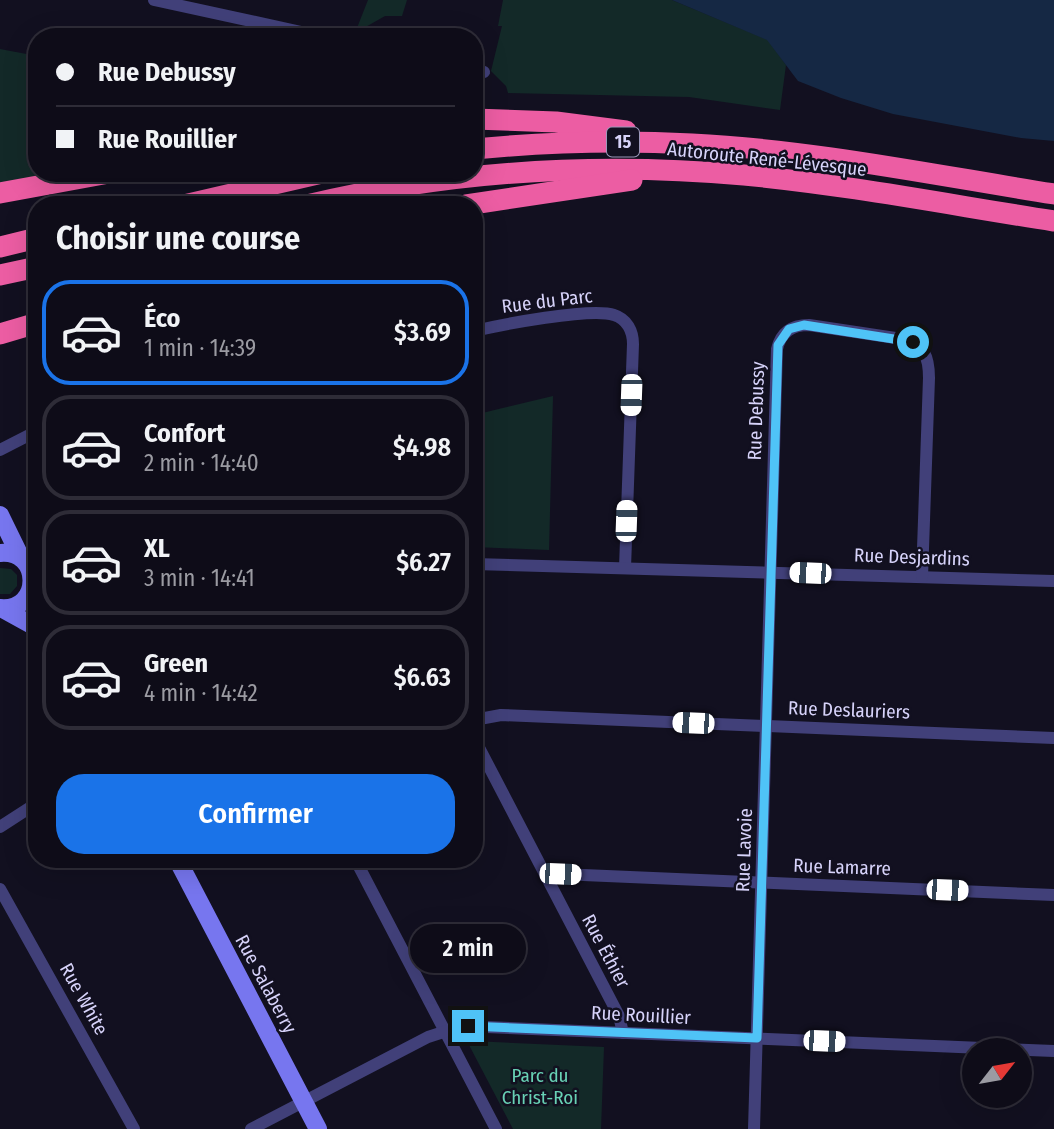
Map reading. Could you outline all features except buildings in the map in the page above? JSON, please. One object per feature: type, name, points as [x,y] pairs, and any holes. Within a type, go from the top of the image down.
[{"type":"highway","points":[[483,119],[586,125],[771,150]]},
{"type":"highway","name":"Autoroute René-Lévesque","points":[[483,149],[619,142],[771,150],[1054,194]]},
{"type":"highway","name":"Autoroute René-Lévesque","points":[[483,176],[583,169],[689,171],[824,185],[1054,221]]},
{"type":"highway","points":[[483,202],[689,171]]},
{"type":"highway","points":[[0,193],[60,182]]},
{"type":"highway","points":[[223,196],[283,182]]},
{"type":"highway","name":"Autoroute René-Lévesque","points":[[352,196],[434,182]]},
{"type":"highway","points":[[0,247],[28,240]]},
{"type":"highway","points":[[0,275],[28,269]]},
{"type":"highway","points":[[0,334],[28,326]]},
{"type":"street","points":[[154,0],[283,28]]},
{"type":"street","name":"Rue du Parc","points":[[483,329],[519,321],[600,313],[616,315],[630,329],[633,344],[625,568]]},
{"type":"street","name":"Rue Debussy","points":[[770,572],[777,349],[779,340],[789,329],[809,325],[909,340],[926,353],[929,378],[922,577]]},
{"type":"street","points":[[0,450],[28,436]]},
{"type":"street","points":[[0,516],[28,569]]},
{"type":"street","points":[[0,553],[21,558]]},
{"type":"street","name":"Rue Desjardins","points":[[483,564],[1054,581]]},
{"type":"street","name":"Rue Lavoie","points":[[754,1129],[770,572]]},
{"type":"street","points":[[1,609],[28,603]]},
{"type":"street","points":[[1,609],[28,623]]},
{"type":"street","name":"Rue Deslauriers","points":[[483,718],[501,715],[1054,738]]},
{"type":"street","name":"Rue Éthier","points":[[483,755],[619,1016],[623,1033]]},
{"type":"street","points":[[0,827],[28,809]]},
{"type":"street","name":"Rue Salaberry","points":[[182,868],[318,1129]]},
{"type":"street","points":[[360,868],[496,1129]]},
{"type":"street","name":"Rue Lamarre","points":[[546,877],[560,874],[1054,895]]},
{"type":"street","name":"Rue White","points":[[0,888],[134,1129]]},
{"type":"street","name":"Rue Rouillier","points":[[251,1129],[444,1030],[468,1026],[1054,1051]]},
{"type":"green space","points":[[368,0],[407,0],[402,16],[385,16],[364,28],[357,28]]},
{"type":"green space","points":[[503,0],[672,0],[768,40],[786,65],[780,110],[689,97],[508,93],[506,86],[491,71],[502,26],[498,26]]},
{"type":"green space","points":[[0,49],[28,54],[28,179],[0,184]]},
{"type":"green space","points":[[553,396],[549,550],[483,547],[483,413]]},
{"type":"green space","points":[[0,568],[11,569],[17,575],[17,586],[10,594],[0,594]]},
{"type":"green space","name":"Parc du Christ-Roi","points":[[472,1041],[604,1047],[601,1129],[513,1129],[469,1045]]},
{"type":"water","points":[[672,0],[1054,0],[1054,141],[1021,138],[893,114],[841,98],[798,81],[767,40]]},
{"type":"route","points":[[468,1026],[757,1038],[778,345],[789,329],[804,325],[913,342]]}]
